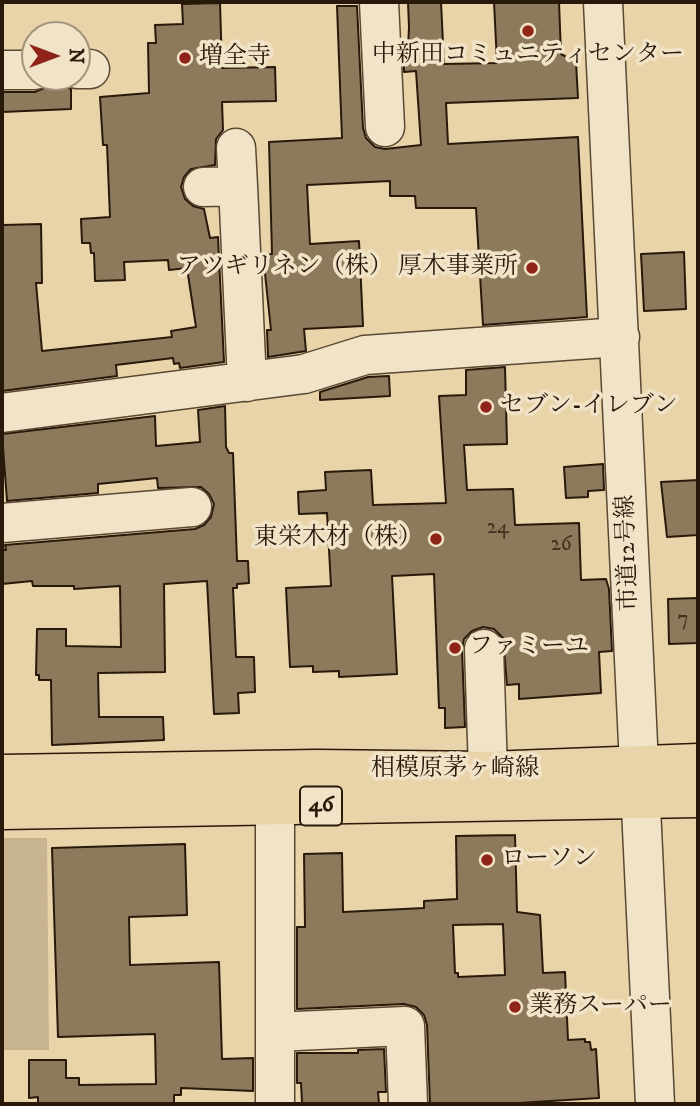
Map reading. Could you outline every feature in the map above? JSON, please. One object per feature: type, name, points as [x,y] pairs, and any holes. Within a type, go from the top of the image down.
[{"type":"main road","name":"相模原茅ヶ崎線","points":[[2,810],[275,806],[639,783],[698,763]]},
{"type":"main road","name":"相模原茅ヶ崎線","points":[[2,775],[317,769],[488,771],[639,783],[698,798]]},
{"type":"street","points":[[379,2],[385,127]]},
{"type":"street","name":"市道12号線","points":[[603,2],[655,1104]]},
{"type":"street","points":[[2,70],[21,70]]},
{"type":"street","points":[[236,148],[221,187],[247,382]]},
{"type":"street","points":[[2,413],[304,374],[365,355],[620,337]]},
{"type":"street","points":[[2,523],[191,507]]},
{"type":"street","points":[[484,649],[488,771]]},
{"type":"street","points":[[275,806],[275,1104]]},
{"type":"street","points":[[275,1032],[405,1026],[408,1104]]},
{"type":"shaded area","points":[[2,838],[47,838],[49,1050],[2,1050]]},
{"type":"building","points":[[408,2],[441,2],[444,64],[497,63],[494,2],[559,2],[561,54],[576,62],[578,98],[446,103],[448,144],[578,137],[587,317],[483,325],[476,208],[416,208],[415,196],[390,196],[390,181],[307,185],[310,244],[359,241],[363,326],[304,329],[306,351],[268,357],[267,330],[271,330],[263,255],[272,254],[269,142],[342,138],[337,6],[357,6],[363,128],[366,138],[375,147],[385,149],[421,145],[416,71],[404,72],[403,48],[408,48]]},
{"type":"building","points":[[220,3],[222,68],[275,67],[276,101],[222,102],[223,130],[216,139],[215,165],[191,169],[184,177],[181,187],[185,199],[193,206],[204,209],[210,238],[218,237],[224,362],[180,368],[179,363],[174,364],[173,358],[116,365],[117,376],[2,391],[3,225],[41,224],[42,283],[36,283],[42,351],[172,337],[171,331],[196,327],[187,268],[169,270],[168,260],[124,262],[125,280],[95,281],[94,253],[91,253],[90,243],[82,243],[81,219],[110,217],[107,145],[103,145],[100,97],[149,93],[148,43],[156,43],[155,25],[183,24],[182,4]]},
{"type":"building","points":[[71,91],[71,109],[2,112],[2,92]]},
{"type":"building","points":[[684,252],[686,309],[644,311],[641,254]]},
{"type":"building","points":[[505,367],[507,444],[464,445],[467,490],[513,489],[515,525],[579,523],[581,580],[606,579],[609,589],[612,651],[599,652],[601,693],[519,699],[519,684],[507,685],[503,638],[494,629],[483,627],[472,631],[464,639],[462,649],[465,727],[445,728],[445,708],[439,708],[434,574],[392,576],[397,674],[339,677],[339,671],[313,672],[313,666],[290,667],[286,588],[331,586],[327,513],[299,514],[298,492],[326,490],[325,472],[371,470],[373,505],[446,503],[439,396],[466,395],[466,370]]},
{"type":"building","points":[[389,376],[390,396],[320,400],[320,392],[368,377]]},
{"type":"building","points":[[225,406],[226,447],[229,453],[233,453],[237,561],[248,561],[249,583],[237,584],[237,588],[233,588],[236,657],[254,657],[255,692],[238,693],[239,713],[214,714],[207,581],[164,584],[165,672],[98,673],[99,717],[163,717],[164,740],[52,745],[51,680],[39,680],[39,675],[36,675],[37,629],[66,629],[66,646],[121,647],[120,586],[74,589],[74,586],[33,586],[32,581],[2,584],[2,550],[6,550],[5,545],[195,529],[204,525],[211,517],[214,504],[209,494],[201,487],[158,488],[157,478],[98,484],[98,493],[7,501],[2,434],[155,416],[156,446],[200,442],[198,410]]},
{"type":"building","points":[[603,464],[604,490],[588,491],[588,497],[566,498],[564,467]]},
{"type":"building","points":[[698,480],[698,535],[667,537],[661,482]]},
{"type":"building","points":[[698,598],[698,643],[669,644],[668,599]]},
{"type":"building","points":[[515,835],[517,912],[540,915],[543,973],[565,972],[568,1040],[585,1039],[585,1042],[590,1042],[591,1050],[596,1049],[599,1098],[503,1104],[430,1104],[427,1025],[424,1015],[416,1007],[404,1004],[297,1009],[297,927],[305,927],[304,854],[342,853],[343,912],[424,908],[424,901],[457,899],[456,836]],"holes":[[[503,924],[505,975],[458,977],[458,973],[455,973],[453,925]]]},
{"type":"building","points":[[185,844],[187,915],[129,917],[130,965],[219,962],[222,1059],[253,1058],[253,1091],[181,1088],[181,1095],[174,1095],[174,1104],[38,1104],[38,1097],[29,1098],[29,1060],[66,1060],[66,1078],[79,1078],[79,1085],[156,1084],[155,1034],[58,1037],[52,848]]},
{"type":"building","points":[[384,1049],[386,1092],[378,1092],[379,1103],[302,1103],[301,1083],[297,1083],[297,1053],[358,1053],[358,1050]]},
{"type":"place","name":"中新田コミュニティセンター","points":[[528,31]]},
{"type":"place","name":"増全寺","points":[[185,58]]},
{"type":"place","name":"アツギリネン（株） 厚木事業所","points":[[532,268]]},
{"type":"place","name":"セブン-イレブン","points":[[486,407]]},
{"type":"place","name":"東栄木材（株）","points":[[436,539]]},
{"type":"place","name":"ファミーユ","points":[[455,648]]},
{"type":"place","name":"ローソン","points":[[487,860]]},
{"type":"place","name":"業務スーパー","points":[[515,1007]]}]
